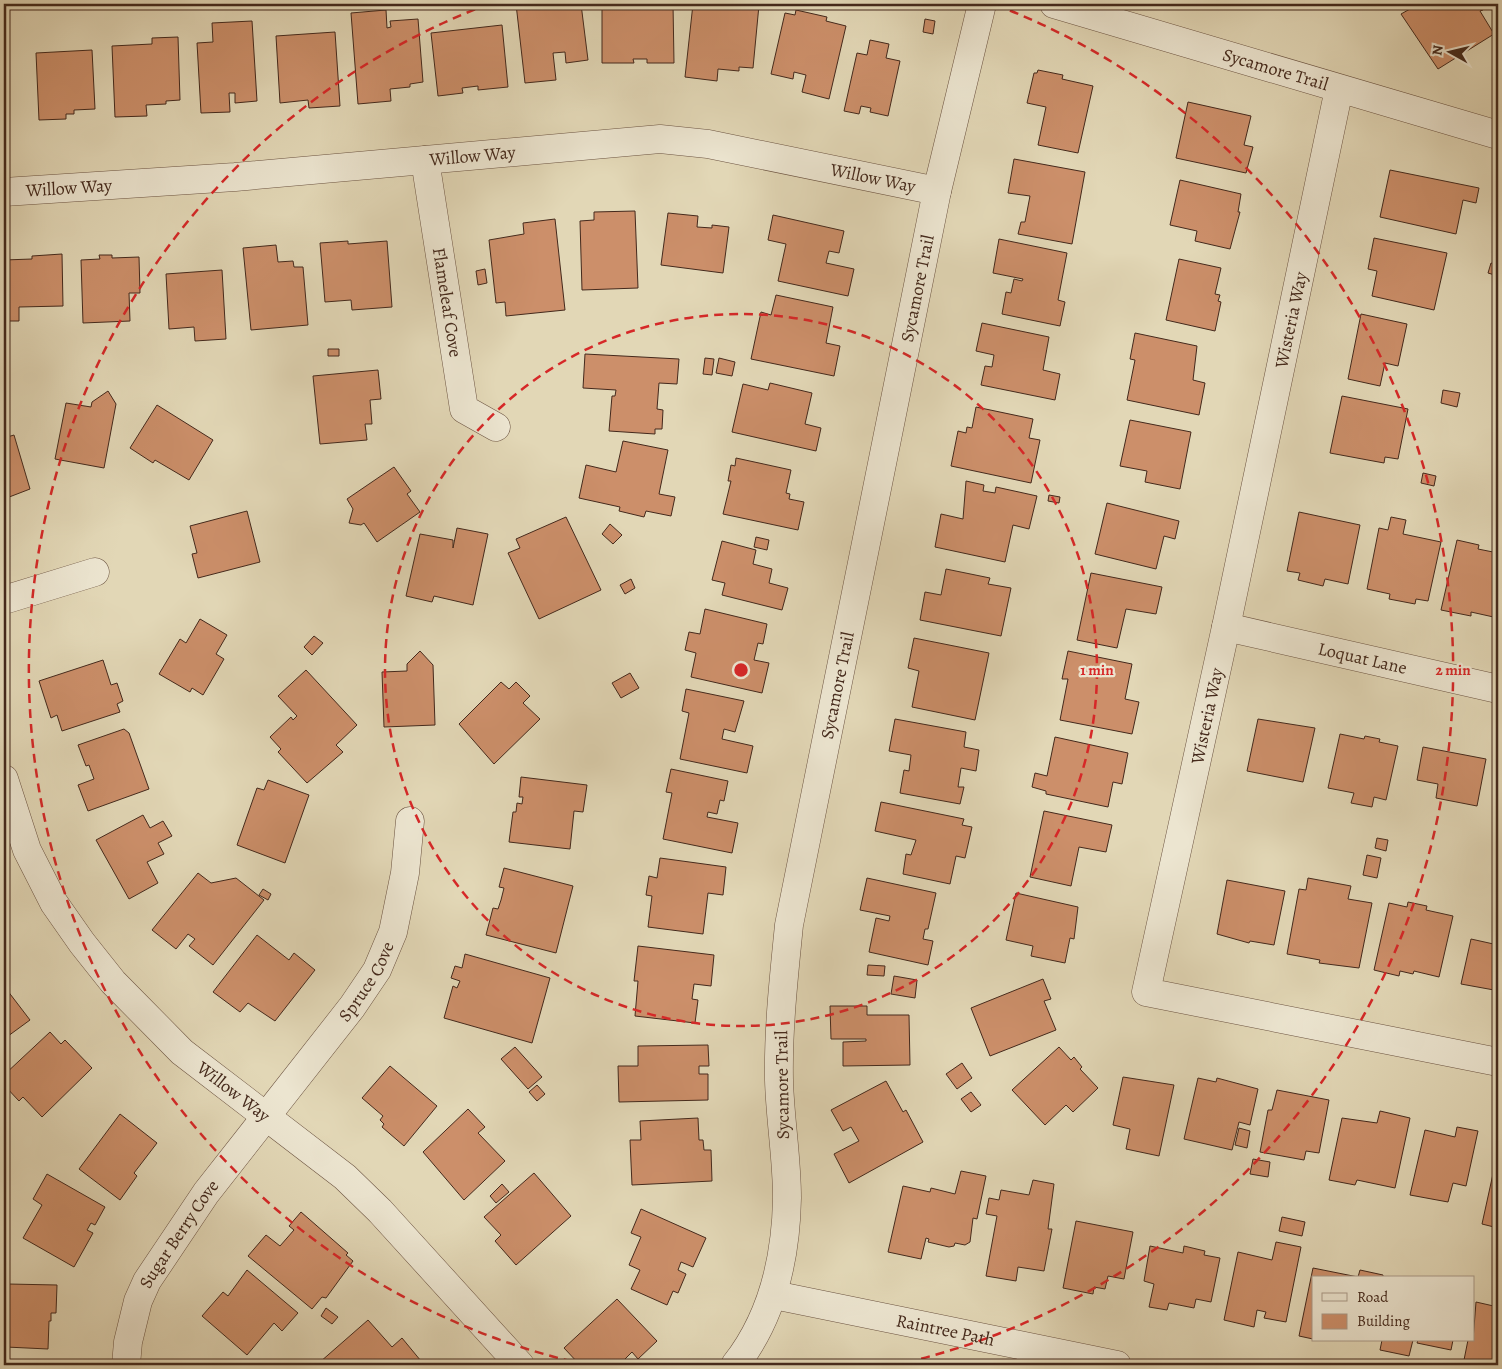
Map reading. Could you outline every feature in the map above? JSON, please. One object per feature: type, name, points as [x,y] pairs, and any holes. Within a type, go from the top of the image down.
[{"type":"street","name":"Sycamore Trail","points":[[735,1365],[774,1295],[783,1247],[787,1198],[779,1080],[781,1002],[789,925],[937,191],[982,4]]},
{"type":"street","name":"Sycamore Trail","points":[[1054,4],[1498,135]]},
{"type":"street","name":"Wisteria Way","points":[[1339,89],[1226,627],[1146,992],[1498,1062]]},
{"type":"street","name":"Willow Way","points":[[4,192],[216,178],[660,139],[708,144],[937,191]]},
{"type":"street","name":"Flameleaf Cove","points":[[425,160],[464,409],[496,427]]},
{"type":"street","points":[[4,600],[95,572]]},
{"type":"street","name":"Loquat Lane","points":[[1226,627],[1498,688]]},
{"type":"street","name":"Willow Way","points":[[4,779],[27,850],[54,903],[82,943],[113,982],[182,1052],[265,1118],[306,1145],[345,1177],[380,1211],[520,1365]]},
{"type":"street","name":"Spruce Cove","points":[[265,1118],[352,1007],[377,970],[393,932],[405,873],[410,821]]},
{"type":"street","name":"Sugar Berry Cove","points":[[126,1365],[128,1342],[138,1300],[147,1281],[206,1193],[265,1118]]},
{"type":"street","name":"Raintree Path","points":[[774,1295],[1118,1365]]},
{"type":"building","points":[[516,4],[581,4],[588,60],[566,63],[565,52],[553,53],[556,80],[525,83]]},
{"type":"building","points":[[602,4],[673,4],[674,63],[647,63],[647,59],[633,59],[634,63],[602,63]]},
{"type":"building","points":[[693,4],[759,5],[753,68],[739,67],[739,71],[718,69],[717,81],[685,77]]},
{"type":"building","points":[[1419,4],[1480,4],[1483,10],[1480,11],[1494,34],[1438,69],[1401,14]]},
{"type":"building","points":[[386,10],[387,28],[391,27],[390,21],[418,19],[423,82],[410,84],[410,87],[390,89],[391,101],[358,104],[351,13]]},
{"type":"building","points":[[796,10],[827,17],[826,21],[846,26],[829,99],[802,92],[806,75],[794,72],[793,79],[771,74],[785,13],[795,15]]},
{"type":"building","points":[[925,19],[935,21],[933,34],[923,32]]},
{"type":"building","points":[[252,21],[257,101],[235,103],[235,93],[229,93],[230,112],[201,113],[197,43],[213,42],[212,23]]},
{"type":"building","points":[[502,25],[508,87],[478,90],[478,86],[462,88],[463,93],[438,96],[431,33]]},
{"type":"building","points":[[335,32],[340,106],[309,108],[308,100],[280,103],[276,36]]},
{"type":"building","points":[[178,37],[180,100],[166,101],[166,104],[146,105],[147,116],[115,117],[112,46],[152,44],[152,38]]},
{"type":"building","points":[[870,40],[889,44],[886,58],[900,61],[888,116],[870,112],[871,108],[861,106],[859,114],[844,111],[857,53],[867,55]]},
{"type":"building","points":[[4,41],[9,41],[8,120],[4,120]]},
{"type":"building","points":[[92,50],[95,109],[74,110],[74,114],[66,114],[66,119],[39,120],[36,53]]},
{"type":"building","points":[[1038,70],[1063,75],[1062,79],[1093,86],[1078,153],[1038,145],[1046,107],[1027,103],[1034,73],[1037,73]]},
{"type":"building","points":[[1188,102],[1251,116],[1244,145],[1253,147],[1246,173],[1176,158]]},
{"type":"building","points":[[1014,159],[1085,172],[1072,244],[1018,234],[1021,222],[1025,222],[1030,196],[1008,193]]},
{"type":"building","points":[[1390,170],[1479,188],[1476,203],[1463,200],[1456,234],[1380,217]]},
{"type":"building","points":[[1180,180],[1241,194],[1238,212],[1240,212],[1230,249],[1195,241],[1197,231],[1170,225]]},
{"type":"building","points":[[635,211],[638,288],[582,290],[580,221],[594,220],[594,212]]},
{"type":"building","points":[[668,213],[698,216],[697,227],[712,228],[712,225],[729,227],[723,273],[661,265]]},
{"type":"building","points":[[773,215],[844,231],[839,253],[829,251],[826,263],[854,269],[848,296],[778,281],[786,244],[768,240]]},
{"type":"building","points":[[555,219],[565,310],[506,316],[505,302],[496,303],[489,240],[524,234],[523,223]]},
{"type":"building","points":[[1374,238],[1447,253],[1434,310],[1372,296],[1377,271],[1368,269]]},
{"type":"building","points":[[999,239],[1067,253],[1058,300],[1065,302],[1060,326],[1002,314],[1006,292],[1011,293],[1014,279],[1022,281],[1023,279],[993,273]]},
{"type":"building","points":[[348,241],[348,244],[387,241],[392,307],[352,310],[351,300],[325,302],[320,243]]},
{"type":"building","points":[[276,245],[278,262],[293,261],[294,267],[303,267],[308,325],[251,330],[243,248]]},
{"type":"building","points":[[62,254],[63,306],[19,307],[19,321],[4,321],[4,260],[32,259],[32,256]]},
{"type":"building","points":[[99,255],[112,255],[112,258],[139,257],[140,293],[129,293],[130,321],[83,323],[81,260],[100,259]]},
{"type":"building","points":[[1179,259],[1221,268],[1215,294],[1220,295],[1218,301],[1221,302],[1215,331],[1166,320]]},
{"type":"building","points":[[1491,263],[1498,265],[1498,276],[1488,273]]},
{"type":"building","points":[[485,269],[487,283],[478,285],[476,271]]},
{"type":"building","points":[[222,270],[226,339],[195,341],[194,327],[169,329],[166,274]]},
{"type":"building","points":[[776,295],[833,307],[826,343],[840,346],[834,376],[751,359],[761,312],[771,315]]},
{"type":"building","points":[[1361,314],[1407,324],[1398,366],[1385,363],[1380,386],[1348,379]]},
{"type":"building","points":[[982,323],[1049,337],[1043,370],[1060,374],[1055,400],[981,385],[985,366],[992,367],[994,355],[976,351]]},
{"type":"building","points":[[1494,324],[1498,324],[1498,371]]},
{"type":"building","points":[[1135,333],[1197,346],[1193,380],[1205,383],[1199,415],[1127,400],[1135,360],[1130,359]]},
{"type":"building","points":[[328,349],[339,349],[339,356],[328,356]]},
{"type":"building","points":[[585,354],[679,359],[677,384],[659,383],[657,409],[663,410],[662,429],[655,429],[655,434],[609,431],[612,396],[615,396],[616,390],[583,388]]},
{"type":"building","points":[[705,358],[714,359],[712,375],[703,374]]},
{"type":"building","points":[[719,358],[735,362],[732,376],[716,373]]},
{"type":"building","points":[[378,370],[381,399],[370,400],[372,424],[365,424],[367,440],[320,444],[313,376]]},
{"type":"building","points":[[770,383],[812,393],[805,424],[821,428],[816,451],[732,432],[743,384],[768,390]]},
{"type":"building","points":[[1443,390],[1460,393],[1457,407],[1441,403]]},
{"type":"building","points":[[108,391],[116,404],[104,468],[55,459],[66,403],[91,407],[92,402]]},
{"type":"building","points":[[1342,396],[1408,409],[1398,459],[1385,457],[1384,463],[1330,453]]},
{"type":"building","points":[[157,405],[213,440],[189,480],[155,460],[153,463],[130,448]]},
{"type":"building","points":[[976,407],[1033,419],[1029,438],[1040,440],[1031,483],[951,466],[958,431],[966,433],[967,427],[972,428]]},
{"type":"building","points":[[1130,420],[1191,432],[1180,489],[1145,482],[1147,471],[1120,466]]},
{"type":"building","points":[[14,435],[30,489],[4,499],[4,438]]},
{"type":"building","points":[[623,441],[668,450],[659,494],[675,497],[671,516],[646,511],[644,517],[619,511],[620,507],[579,498],[586,465],[616,472]]},
{"type":"building","points":[[736,458],[791,470],[786,493],[790,494],[789,499],[804,502],[798,530],[723,514],[731,481],[728,481],[731,465],[735,466]]},
{"type":"building","points":[[394,467],[411,491],[407,494],[420,512],[377,542],[364,523],[361,525],[349,523],[353,509],[347,499]]},
{"type":"building","points":[[1423,473],[1436,476],[1434,486],[1421,483]]},
{"type":"building","points":[[966,481],[984,485],[983,491],[995,493],[996,487],[1037,496],[1029,529],[1013,525],[1005,562],[935,547],[941,514],[963,519]]},
{"type":"building","points":[[1049,495],[1060,497],[1059,503],[1048,501]]},
{"type":"building","points":[[1107,503],[1179,521],[1175,539],[1164,536],[1156,569],[1095,554]]},
{"type":"building","points":[[247,511],[260,562],[198,578],[192,554],[197,553],[190,526]]},
{"type":"building","points":[[1299,512],[1360,525],[1348,584],[1325,579],[1323,586],[1298,580],[1300,573],[1287,571]]},
{"type":"building","points":[[566,517],[601,590],[539,619],[508,553],[520,548],[516,539]]},
{"type":"building","points":[[1391,517],[1406,520],[1403,534],[1441,542],[1428,601],[1416,599],[1415,604],[1389,599],[1390,594],[1367,589],[1379,528],[1388,530]]},
{"type":"building","points":[[610,524],[622,535],[613,544],[602,534]]},
{"type":"building","points":[[457,528],[488,534],[473,605],[434,596],[432,602],[406,596],[420,534],[453,540],[453,548]]},
{"type":"building","points":[[756,537],[769,540],[767,550],[754,547]]},
{"type":"building","points":[[1457,540],[1479,545],[1478,549],[1498,553],[1498,618],[1471,612],[1471,616],[1441,610]]},
{"type":"building","points":[[722,541],[756,550],[753,564],[772,569],[769,583],[788,588],[782,610],[722,595],[725,583],[712,580]]},
{"type":"building","points":[[946,569],[990,578],[988,584],[1011,588],[1001,636],[920,620],[925,592],[941,595]]},
{"type":"building","points":[[1091,573],[1162,587],[1156,614],[1126,609],[1117,648],[1077,640]]},
{"type":"building","points":[[631,579],[635,588],[625,594],[620,585]]},
{"type":"building","points":[[705,609],[767,624],[763,644],[758,643],[754,660],[769,663],[762,693],[691,677],[696,653],[685,650],[689,632],[700,634]]},
{"type":"building","points":[[200,619],[227,635],[216,654],[224,659],[203,695],[192,688],[190,692],[159,674],[180,639],[186,643]]},
{"type":"building","points":[[314,636],[323,643],[312,655],[304,647]]},
{"type":"building","points":[[914,638],[989,653],[975,720],[912,707],[919,671],[908,668]]},
{"type":"building","points":[[420,651],[433,665],[435,725],[384,727],[382,672],[407,671],[407,664]]},
{"type":"building","points":[[1068,651],[1132,664],[1125,699],[1139,702],[1132,734],[1060,720],[1068,679],[1062,679]]},
{"type":"building","points":[[103,660],[111,685],[117,683],[123,701],[117,704],[120,712],[62,731],[57,715],[51,718],[39,681]]},
{"type":"building","points":[[306,670],[357,725],[336,745],[343,752],[307,783],[278,752],[281,749],[270,737],[291,717],[293,720],[297,716],[278,696]]},
{"type":"building","points":[[630,673],[639,688],[621,698],[612,683]]},
{"type":"building","points":[[501,682],[509,689],[516,682],[530,696],[523,703],[540,719],[494,764],[459,724]]},
{"type":"building","points":[[686,689],[744,701],[735,732],[724,729],[722,739],[753,746],[747,773],[680,759],[689,713],[682,711]]},
{"type":"building","points":[[895,719],[966,732],[964,747],[979,750],[976,771],[961,768],[958,787],[964,787],[960,804],[900,793],[904,770],[909,771],[911,755],[889,751]]},
{"type":"building","points":[[1258,719],[1315,728],[1303,782],[1247,771]]},
{"type":"building","points":[[124,729],[129,733],[149,789],[88,811],[78,785],[94,779],[89,765],[86,766],[78,745]]},
{"type":"building","points":[[1340,734],[1364,739],[1365,736],[1380,739],[1379,742],[1398,746],[1386,800],[1374,797],[1372,807],[1351,803],[1354,793],[1328,788]]},
{"type":"building","points":[[1055,737],[1128,753],[1122,784],[1113,782],[1108,807],[1046,794],[1046,791],[1032,787],[1035,773],[1047,776]]},
{"type":"building","points":[[1423,747],[1486,759],[1477,806],[1436,798],[1438,784],[1417,780]]},
{"type":"building","points":[[671,769],[728,781],[724,801],[720,800],[717,814],[708,812],[707,817],[738,823],[732,853],[663,839],[672,793],[666,792]]},
{"type":"building","points":[[521,777],[587,785],[583,812],[574,811],[570,849],[509,842],[513,812],[516,812],[517,803],[522,804],[523,797],[519,797]]},
{"type":"building","points":[[268,780],[309,795],[285,863],[237,845],[257,788],[264,790]]},
{"type":"building","points":[[881,802],[964,819],[962,825],[972,827],[965,858],[956,856],[950,884],[903,874],[906,854],[911,855],[916,840],[875,831]]},
{"type":"building","points":[[1044,811],[1112,825],[1106,852],[1079,847],[1071,886],[1030,877]]},
{"type":"building","points":[[143,815],[150,828],[163,821],[172,836],[158,843],[164,854],[147,862],[158,883],[129,899],[96,840]]},
{"type":"building","points":[[1377,838],[1388,840],[1386,851],[1375,848]]},
{"type":"building","points":[[1367,855],[1381,858],[1377,878],[1363,875]]},
{"type":"building","points":[[660,858],[726,867],[723,895],[708,893],[703,934],[648,927],[652,896],[646,895],[649,876],[657,878]]},
{"type":"building","points":[[504,868],[573,886],[556,953],[486,935],[493,908],[498,909],[501,900],[504,888],[499,887]]},
{"type":"building","points":[[198,873],[211,883],[236,878],[264,900],[213,965],[189,946],[195,939],[188,934],[176,949],[152,930]]},
{"type":"building","points":[[867,878],[936,893],[928,929],[925,929],[923,939],[933,941],[928,965],[869,952],[876,918],[889,921],[890,916],[860,910]]},
{"type":"building","points":[[1308,878],[1351,886],[1348,899],[1372,903],[1359,968],[1319,963],[1320,960],[1287,954],[1299,889],[1306,890]]},
{"type":"building","points":[[1227,880],[1285,891],[1274,945],[1250,941],[1249,943],[1217,934]]},
{"type":"building","points":[[263,889],[271,894],[268,900],[259,895]]},
{"type":"building","points":[[1016,893],[1078,907],[1074,939],[1070,938],[1065,963],[1031,956],[1033,946],[1006,940]]},
{"type":"building","points":[[1408,902],[1427,906],[1426,910],[1453,916],[1439,977],[1414,971],[1413,974],[1400,971],[1399,976],[1374,970],[1389,903],[1407,907]]},
{"type":"building","points":[[257,935],[289,960],[294,953],[315,970],[275,1021],[248,1003],[240,1012],[213,992]]},
{"type":"building","points":[[1471,939],[1498,945],[1498,997],[1493,996],[1494,990],[1461,984]]},
{"type":"building","points":[[638,946],[714,955],[711,986],[694,984],[692,999],[698,1000],[695,1023],[635,1016],[638,981],[634,981]]},
{"type":"building","points":[[465,954],[550,978],[532,1043],[444,1018],[453,986],[457,988],[460,981],[451,978],[455,966],[462,968]]},
{"type":"building","points":[[868,965],[885,966],[884,976],[867,975]]},
{"type":"building","points":[[894,976],[917,980],[915,998],[891,994]]},
{"type":"building","points":[[1043,979],[1051,999],[1044,1001],[1056,1030],[990,1056],[971,1008]]},
{"type":"building","points":[[4,986],[30,1020],[4,1039]]},
{"type":"building","points":[[830,1006],[867,1006],[867,1015],[909,1015],[910,1065],[843,1066],[843,1042],[866,1041],[866,1039],[831,1039]]},
{"type":"building","points":[[50,1032],[61,1044],[65,1040],[92,1068],[42,1117],[23,1097],[19,1101],[4,1085],[8,1081],[4,1075]]},
{"type":"building","points":[[708,1045],[709,1066],[699,1066],[699,1074],[708,1074],[708,1100],[619,1102],[618,1066],[638,1066],[638,1046]]},
{"type":"building","points":[[515,1047],[542,1077],[528,1089],[501,1059]]},
{"type":"building","points":[[1059,1047],[1071,1060],[1074,1057],[1082,1067],[1080,1069],[1098,1088],[1073,1112],[1066,1105],[1045,1125],[1012,1090]]},
{"type":"building","points":[[962,1063],[972,1078],[957,1089],[946,1074]]},
{"type":"building","points":[[390,1066],[437,1106],[404,1146],[382,1127],[384,1124],[380,1120],[383,1116],[362,1098]]},
{"type":"building","points":[[1123,1077],[1174,1085],[1159,1156],[1126,1149],[1130,1129],[1113,1125]]},
{"type":"building","points":[[1198,1078],[1216,1082],[1217,1078],[1258,1089],[1250,1125],[1239,1122],[1232,1150],[1184,1139]]},
{"type":"building","points":[[886,1081],[903,1112],[906,1110],[923,1142],[849,1183],[834,1154],[859,1141],[851,1127],[843,1131],[831,1110]]},
{"type":"building","points":[[537,1085],[545,1094],[537,1101],[529,1092]]},
{"type":"building","points":[[1277,1090],[1329,1100],[1319,1153],[1306,1151],[1304,1160],[1260,1152],[1268,1110],[1272,1110]]},
{"type":"building","points":[[971,1092],[981,1105],[971,1112],[961,1099]]},
{"type":"building","points":[[468,1109],[485,1127],[478,1133],[505,1161],[464,1200],[423,1152]]},
{"type":"building","points":[[1380,1111],[1410,1118],[1395,1188],[1357,1180],[1355,1185],[1329,1180],[1342,1118],[1377,1123]]},
{"type":"building","points":[[120,1114],[157,1143],[134,1173],[137,1176],[120,1200],[79,1169]]},
{"type":"building","points":[[698,1118],[699,1140],[703,1140],[704,1150],[711,1150],[712,1181],[632,1185],[630,1140],[641,1140],[640,1121]]},
{"type":"building","points":[[1457,1127],[1478,1131],[1466,1186],[1453,1183],[1448,1202],[1410,1195],[1425,1130],[1455,1137]]},
{"type":"building","points":[[1239,1128],[1250,1131],[1247,1148],[1235,1145]]},
{"type":"building","points":[[1498,1151],[1498,1228],[1482,1224]]},
{"type":"building","points":[[1253,1159],[1270,1162],[1268,1177],[1250,1174]]},
{"type":"building","points":[[961,1171],[986,1176],[977,1219],[973,1218],[970,1242],[965,1245],[955,1243],[954,1246],[949,1247],[928,1242],[929,1239],[926,1238],[921,1259],[888,1252],[903,1186],[930,1192],[931,1188],[955,1194]]},
{"type":"building","points":[[534,1173],[571,1216],[516,1265],[495,1241],[501,1235],[484,1217]]},
{"type":"building","points":[[47,1174],[105,1207],[95,1225],[91,1223],[87,1230],[93,1233],[74,1267],[23,1238],[42,1205],[33,1199]]},
{"type":"building","points":[[1033,1180],[1054,1184],[1048,1229],[1052,1229],[1044,1271],[1018,1267],[1016,1281],[986,1276],[997,1216],[986,1214],[989,1198],[999,1200],[1001,1190],[1029,1195]]},
{"type":"building","points":[[502,1184],[509,1192],[496,1203],[490,1196]]},
{"type":"building","points":[[641,1209],[706,1238],[693,1267],[681,1262],[678,1270],[686,1274],[678,1293],[673,1291],[667,1305],[631,1289],[640,1270],[629,1265],[641,1237],[631,1233]]},
{"type":"building","points":[[301,1212],[348,1253],[346,1255],[353,1261],[326,1298],[322,1297],[312,1309],[248,1256],[266,1235],[280,1246],[294,1230],[289,1226]]},
{"type":"building","points":[[1282,1217],[1305,1222],[1302,1236],[1279,1231]]},
{"type":"building","points":[[1076,1221],[1133,1232],[1124,1279],[1108,1276],[1105,1289],[1094,1287],[1093,1294],[1063,1288]]},
{"type":"building","points":[[1276,1242],[1301,1247],[1286,1322],[1264,1318],[1266,1312],[1257,1310],[1254,1327],[1224,1320],[1238,1252],[1272,1260]]},
{"type":"building","points":[[1150,1246],[1183,1253],[1184,1246],[1205,1251],[1204,1255],[1220,1258],[1211,1302],[1196,1299],[1194,1308],[1169,1303],[1167,1310],[1149,1307],[1154,1284],[1144,1281]]},
{"type":"building","points":[[1313,1268],[1353,1276],[1312,1276],[1312,1339],[1299,1336]]},
{"type":"building","points":[[247,1270],[298,1313],[282,1331],[274,1323],[247,1355],[202,1316],[223,1292],[228,1296]]},
{"type":"building","points":[[1360,1270],[1383,1276],[1358,1276]]},
{"type":"building","points":[[8,1284],[57,1285],[56,1313],[51,1313],[51,1321],[49,1321],[48,1349],[6,1347]]},
{"type":"building","points":[[617,1299],[657,1341],[638,1359],[632,1352],[621,1363],[623,1365],[580,1365],[564,1348]]},
{"type":"building","points":[[1476,1302],[1498,1307],[1498,1349],[1494,1365],[1463,1365],[1468,1342],[1474,1342]]},
{"type":"building","points":[[326,1308],[338,1317],[332,1324],[321,1316]]},
{"type":"building","points":[[368,1320],[392,1347],[402,1338],[421,1361],[417,1365],[322,1365],[320,1362]]},
{"type":"building","points":[[1382,1342],[1412,1342],[1409,1356],[1380,1350]]},
{"type":"building","points":[[1417,1342],[1453,1342],[1451,1350]]}]
